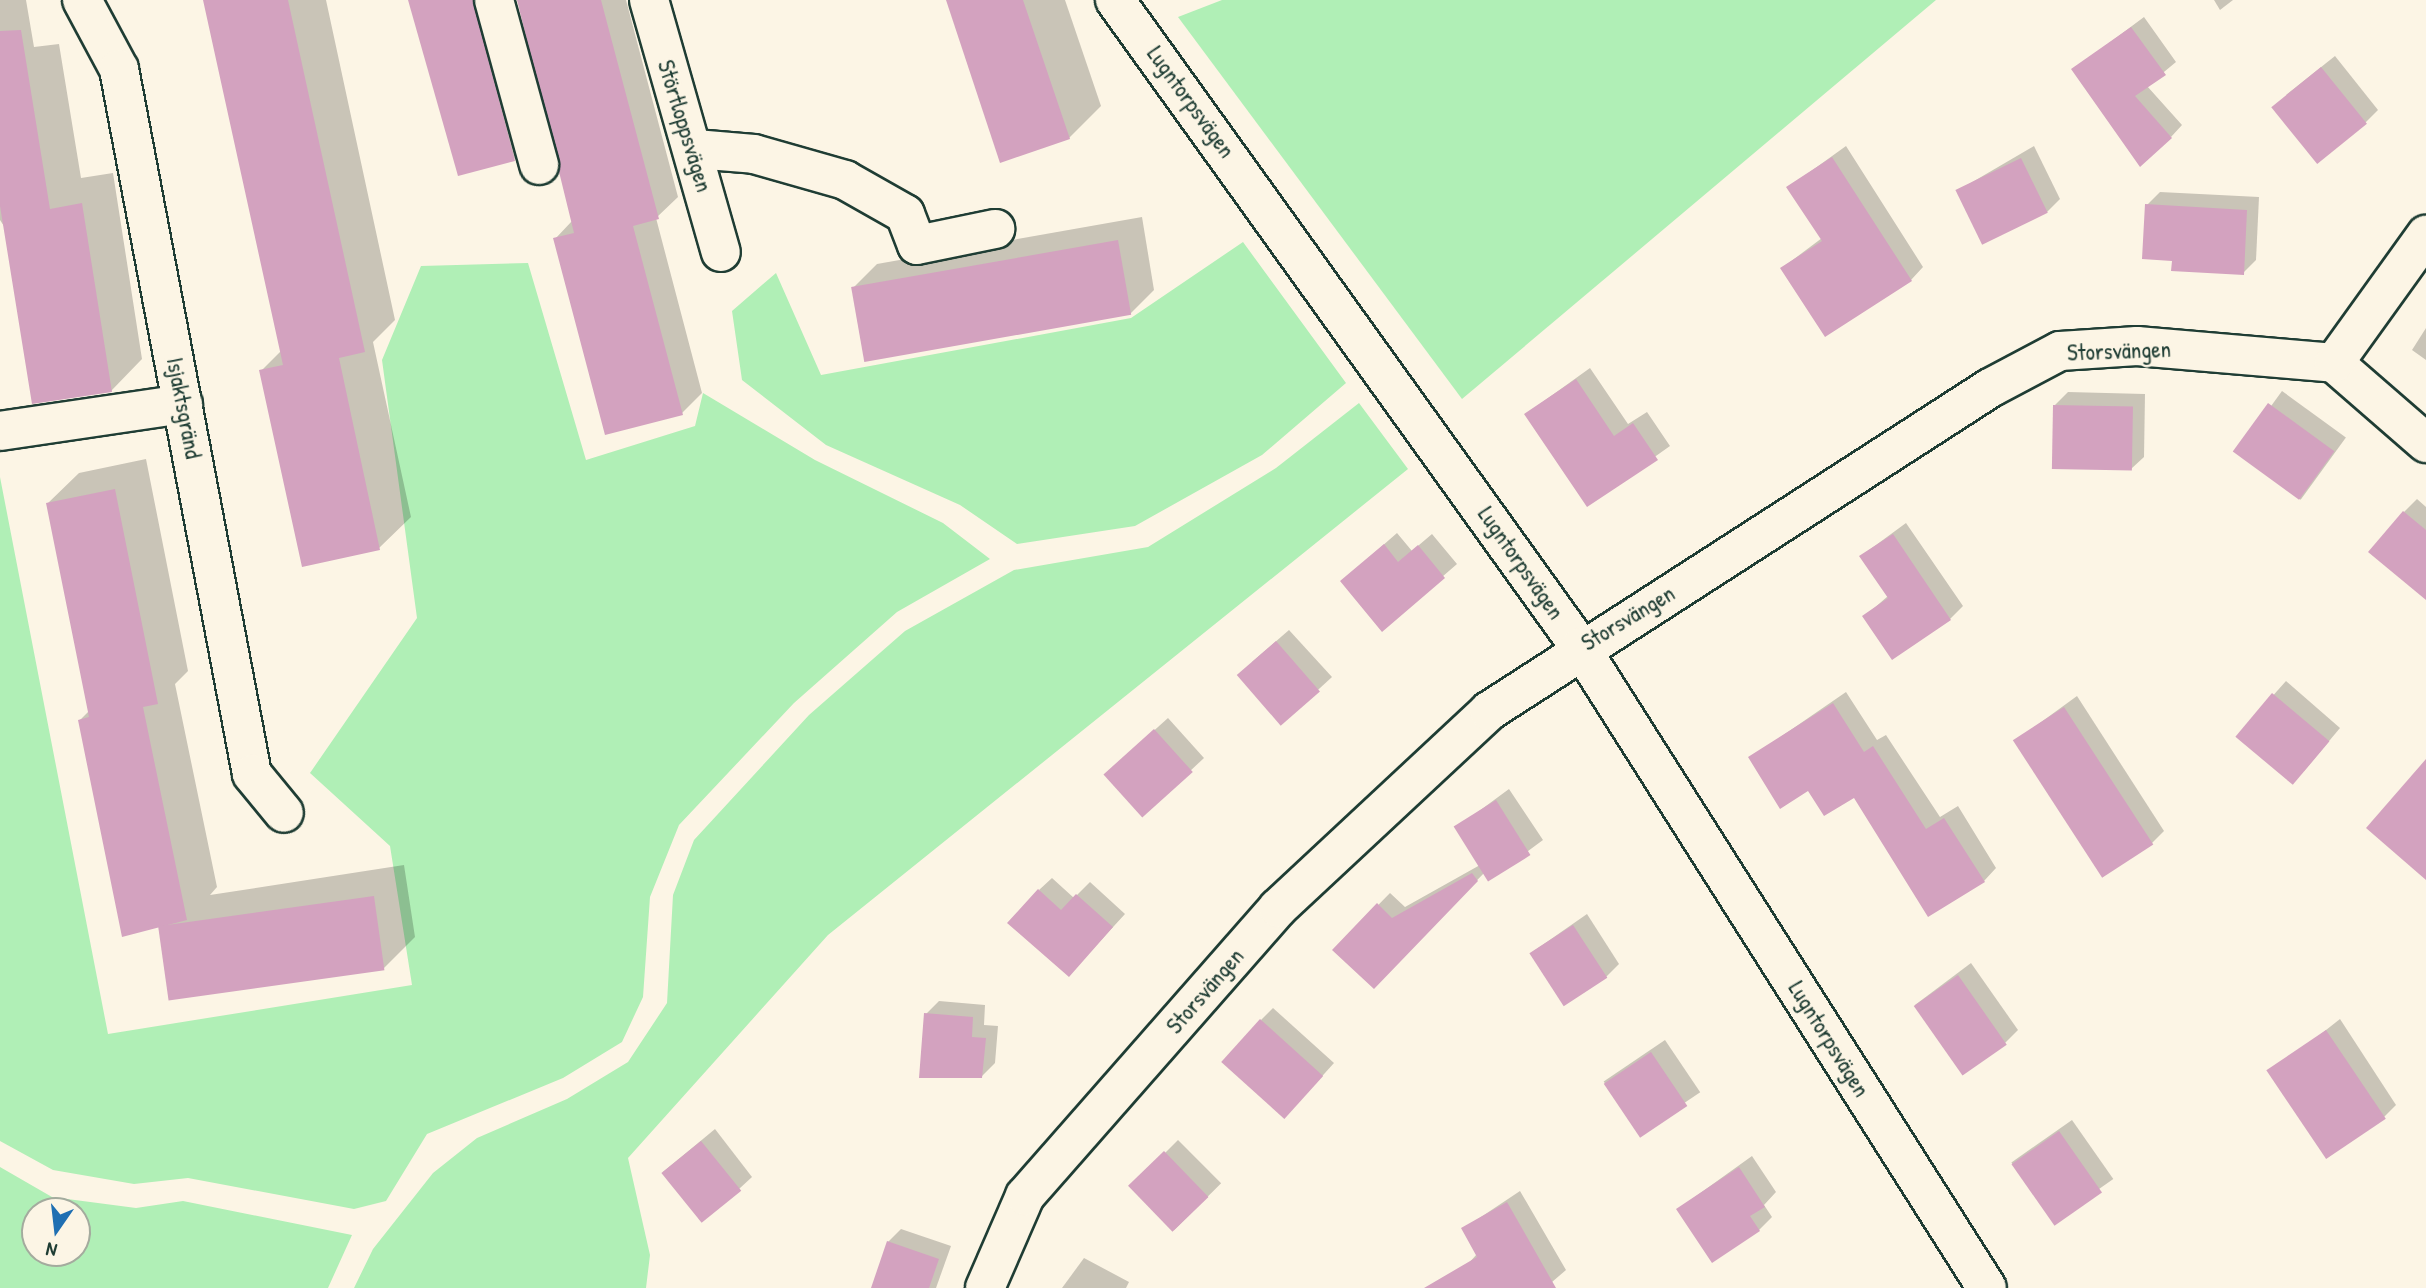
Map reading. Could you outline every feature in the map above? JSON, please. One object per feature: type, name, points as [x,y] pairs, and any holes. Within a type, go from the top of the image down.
[{"type":"street","name":"Isjaktsgränd","points":[[82,0],[118,69],[252,774],[284,813]]},
{"type":"street","points":[[494,0],[539,165]]},
{"type":"street","name":"Störtloppsvägen","points":[[649,0],[695,149],[721,253]]},
{"type":"street","name":"Lugntorpsvägen","points":[[1115,0],[1580,647],[1987,1288]]},
{"type":"street","points":[[695,149],[754,154],[845,180],[905,214],[916,245],[995,229]]},
{"type":"street","points":[[2426,236],[2334,363],[2426,443]]},
{"type":"street","name":"Storsvängen","points":[[985,1288],[1025,1196],[1278,908],[1415,774],[1489,711],[1580,647],[1990,388],[2060,351],[2137,346],[2334,363]]},
{"type":"street","points":[[0,431],[183,404]]},
{"type":"green space","points":[[1222,0],[1936,0],[1462,399],[1178,17]]},
{"type":"green space","points":[[1243,242],[1346,383],[1262,455],[1135,526],[1017,544],[960,505],[826,445],[742,380],[732,311],[776,273],[821,375],[1131,318]]},
{"type":"green space","points":[[528,263],[586,460],[695,426],[703,393],[815,460],[943,523],[990,559],[897,612],[794,703],[679,825],[650,897],[643,997],[622,1042],[563,1078],[427,1134],[386,1201],[354,1209],[188,1178],[134,1184],[53,1170],[0,1141],[0,477],[108,1034],[412,985],[390,846],[310,773],[417,618],[382,360],[421,266]]},
{"type":"green space","points":[[1359,403],[1408,469],[828,935],[628,1158],[650,1255],[646,1288],[354,1288],[373,1249],[433,1173],[477,1138],[567,1099],[628,1062],[667,1003],[673,895],[694,840],[809,715],[905,631],[1014,570],[1148,547],[1276,468]]},
{"type":"green space","points":[[0,1167],[52,1197],[21,1197],[21,1267],[91,1267],[91,1202],[136,1208],[183,1201],[352,1235],[328,1288],[0,1288]]},
{"type":"building","points":[[203,0],[288,0],[365,352],[339,358],[380,550],[302,567],[259,370],[283,365]]},
{"type":"building","points":[[408,0],[473,0],[515,161],[458,176]]},
{"type":"building","points":[[517,0],[601,0],[659,219],[633,226],[683,415],[605,435],[553,238],[574,233]]},
{"type":"building","points":[[946,0],[1023,0],[1070,139],[1000,163]]},
{"type":"building","points":[[2131,27],[2166,75],[2135,96],[2172,138],[2140,167],[2071,69]]},
{"type":"building","points":[[21,30],[50,209],[82,203],[112,392],[32,404],[0,206],[0,31]]},
{"type":"building","points":[[2321,67],[2367,124],[2317,164],[2271,107]]},
{"type":"building","points":[[1832,157],[1912,281],[1825,337],[1780,268],[1822,241],[1786,187]]},
{"type":"building","points":[[2021,158],[2048,213],[1982,245],[1955,190]]},
{"type":"building","points":[[2145,204],[2247,210],[2244,275],[2171,271],[2172,261],[2142,259]]},
{"type":"building","points":[[1118,240],[1131,315],[864,362],[851,287]]},
{"type":"building","points":[[1576,379],[1614,436],[1633,423],[1658,460],[1587,507],[1524,414]]},
{"type":"building","points":[[2268,403],[2334,451],[2299,500],[2233,452]]},
{"type":"building","points":[[2053,405],[2133,406],[2132,470],[2052,469]]},
{"type":"building","points":[[115,489],[158,704],[143,707],[187,920],[122,937],[78,720],[89,717],[46,503]]},
{"type":"building","points":[[2403,511],[2426,530],[2426,600],[2368,552]]},
{"type":"building","points":[[1893,534],[1951,620],[1892,660],[1862,616],[1888,598],[1859,556]]},
{"type":"building","points":[[1384,544],[1398,562],[1418,545],[1445,578],[1382,632],[1340,581]]},
{"type":"building","points":[[1276,641],[1320,692],[1281,726],[1237,675]]},
{"type":"building","points":[[2272,693],[2329,741],[2293,785],[2235,737]]},
{"type":"building","points":[[1833,703],[1864,752],[1873,746],[1926,829],[1944,818],[1985,882],[1928,917],[1854,798],[1824,816],[1808,791],[1780,809],[1748,757]]},
{"type":"building","points":[[2064,707],[2153,845],[2102,878],[2013,740]]},
{"type":"building","points":[[1154,729],[1193,772],[1142,818],[1103,775]]},
{"type":"building","points":[[2426,759],[2426,880],[2366,828]]},
{"type":"building","points":[[1496,800],[1530,855],[1488,882],[1454,826]]},
{"type":"building","points":[[1472,873],[1478,881],[1374,989],[1332,950],[1377,903],[1392,918]]},
{"type":"building","points":[[1038,889],[1061,910],[1076,894],[1113,927],[1069,977],[1007,923]]},
{"type":"building","points":[[374,896],[384,970],[169,1001],[158,926]]},
{"type":"building","points":[[1573,925],[1607,978],[1564,1006],[1529,953]]},
{"type":"building","points":[[1958,975],[2007,1045],[1963,1076],[1914,1006]]},
{"type":"building","points":[[924,1013],[973,1017],[972,1037],[986,1038],[982,1078],[919,1078]]},
{"type":"building","points":[[1260,1019],[1323,1076],[1284,1119],[1221,1062]]},
{"type":"building","points":[[2326,1030],[2386,1119],[2326,1159],[2266,1070]]},
{"type":"building","points":[[1651,1052],[1687,1106],[1640,1138],[1604,1084]]},
{"type":"building","points":[[2059,1131],[2102,1192],[2055,1226],[2011,1164]]},
{"type":"building","points":[[701,1141],[741,1191],[702,1223],[661,1173]]},
{"type":"building","points":[[1164,1151],[1208,1197],[1172,1232],[1128,1186]]},
{"type":"building","points":[[1739,1167],[1765,1207],[1750,1216],[1760,1231],[1712,1263],[1676,1209]]},
{"type":"building","points":[[1507,1202],[1556,1288],[1424,1288],[1477,1257],[1461,1228]]},
{"type":"building","points":[[887,1241],[939,1259],[929,1288],[871,1288]]}]
